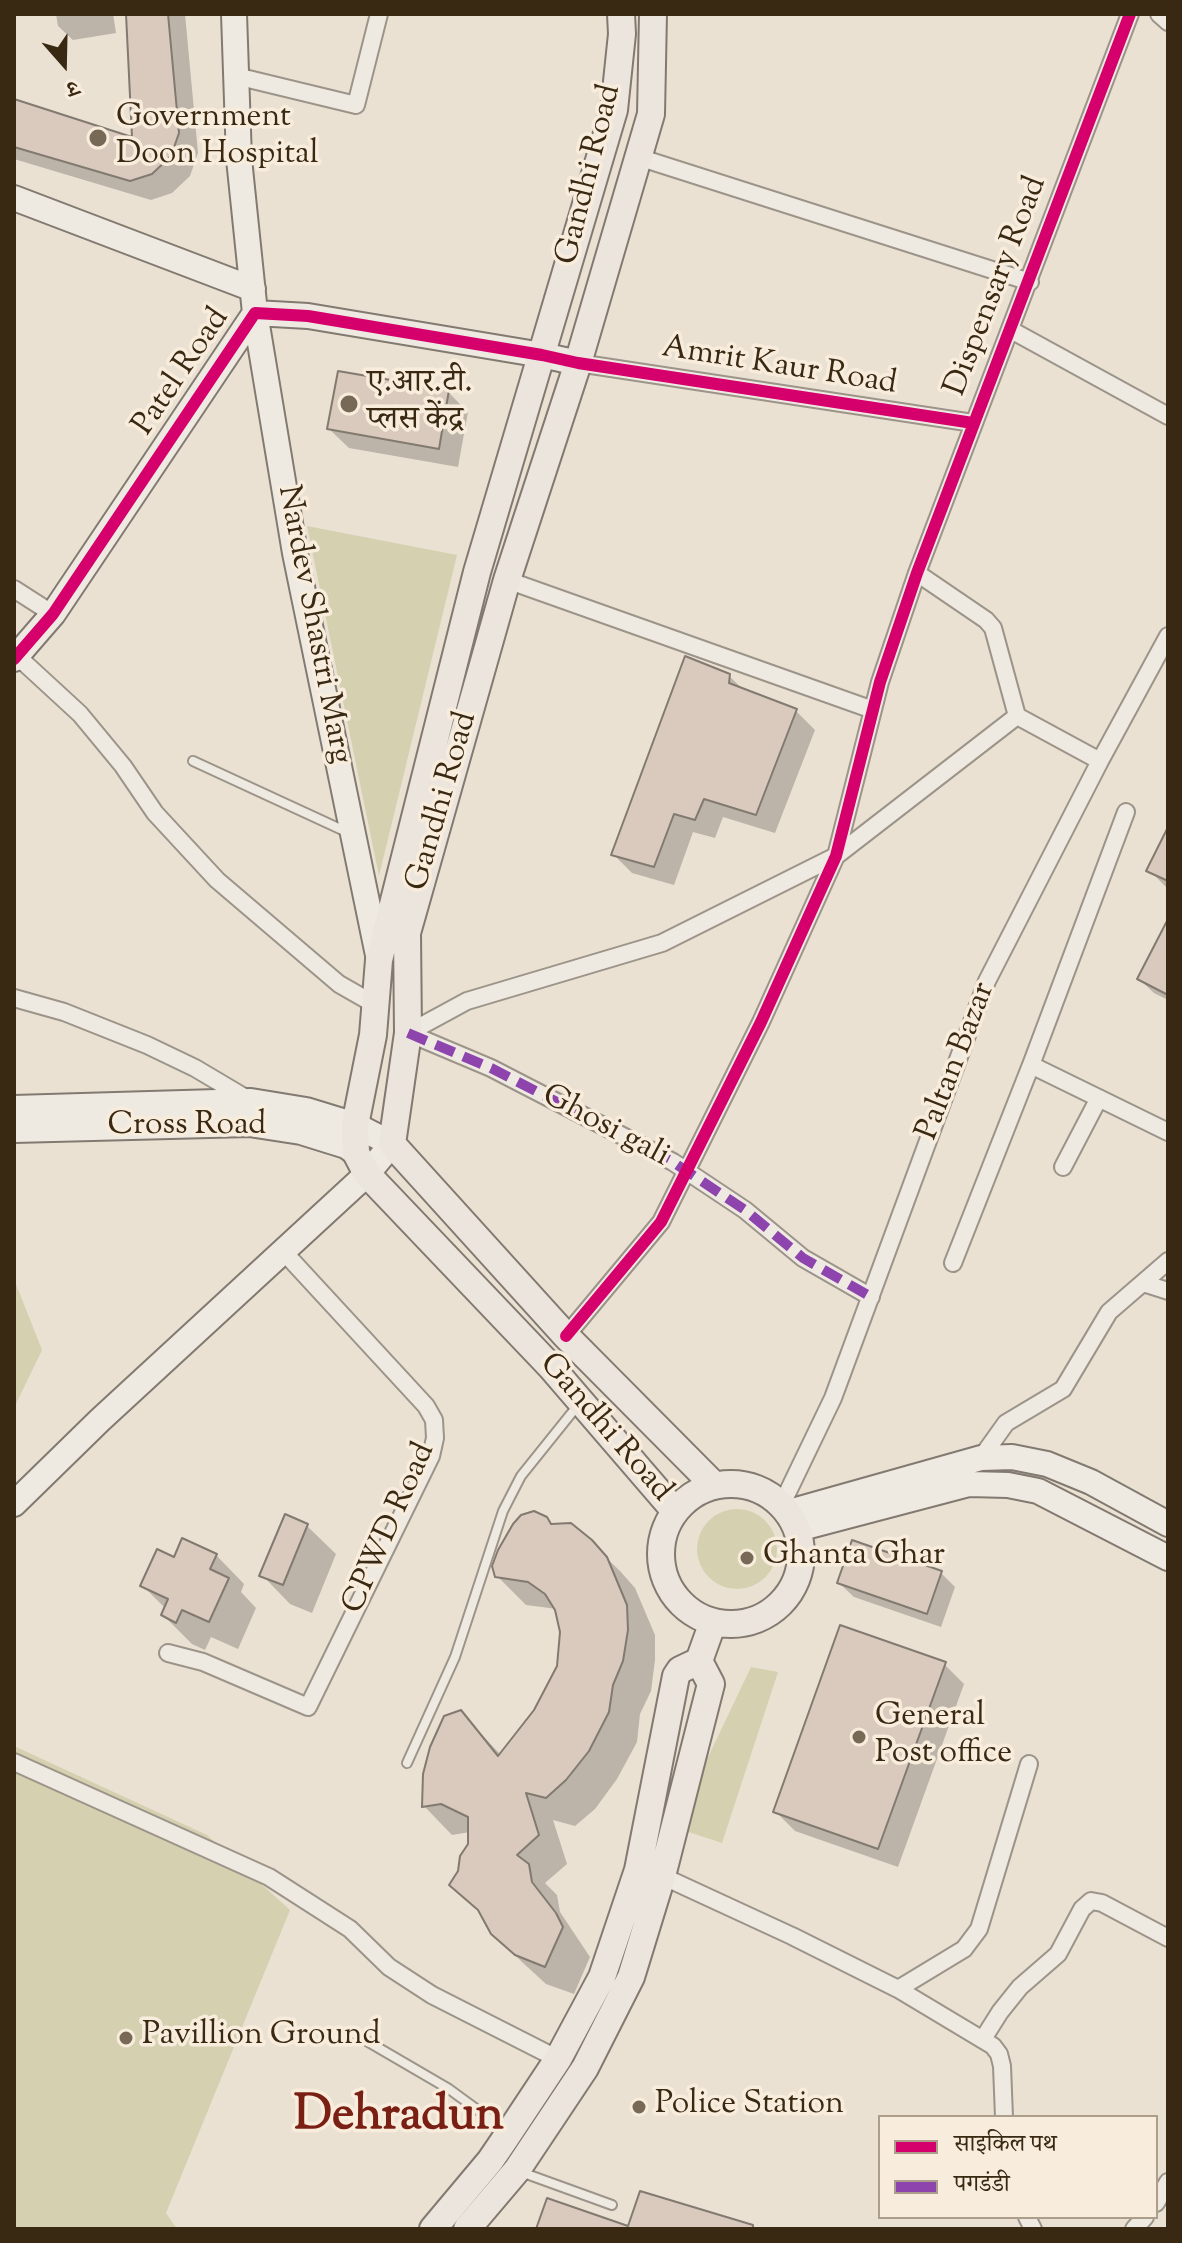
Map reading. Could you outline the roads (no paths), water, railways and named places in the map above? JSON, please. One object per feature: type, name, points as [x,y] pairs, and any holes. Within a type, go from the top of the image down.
[{"type":"main road","name":"Gandhi Road","points":[[621,14],[622,34],[614,110],[477,572],[379,960],[373,1035],[355,1125],[362,1163],[581,1402],[675,1511]]},
{"type":"main road","name":"Gandhi Road","points":[[653,14],[651,114],[578,363],[507,580],[407,933],[408,1033],[392,1144],[566,1336],[714,1485]]},
{"type":"main road","points":[[733,1483],[768,1493],[790,1515],[802,1549],[800,1571],[791,1592],[776,1608],[757,1620],[736,1625],[713,1622],[692,1613],[675,1597],[664,1577],[660,1554],[664,1531],[675,1511],[693,1495],[714,1485],[733,1483]]},
{"type":"main road","points":[[433,2229],[490,2161],[509,2133],[558,2059],[602,1977],[638,1870],[676,1676],[680,1670],[699,1661],[713,1622]]},
{"type":"main road","points":[[467,2229],[517,2170],[585,2068],[631,1977],[662,1876],[711,1684],[699,1661]]},
{"type":"street","name":"Nardev Shastri Marg","points":[[234,14],[239,159],[254,301],[295,553],[379,960]]},
{"type":"street","points":[[236,76],[356,105],[379,14]]},
{"type":"street","name":"Dispensary Road","points":[[566,1336],[661,1222],[761,1022],[836,856],[880,682],[917,573],[1130,14]]},
{"type":"street","points":[[1159,14],[1168,22]]},
{"type":"street","points":[[638,157],[1030,282]]},
{"type":"street","points":[[14,198],[254,301]]},
{"type":"street","name":"Patel Road","points":[[15,658],[53,614],[254,301],[308,316],[578,363]]},
{"type":"street","points":[[1011,330],[1168,416]]},
{"type":"street","name":"Amrit Kaur Road","points":[[578,363],[973,423]]},
{"type":"street","points":[[917,573],[993,628],[1017,716],[1100,761]]},
{"type":"street","points":[[507,580],[873,710]]},
{"type":"street","points":[[14,589],[53,614]]},
{"type":"street","name":"Paltan Bazar","points":[[790,1515],[987,981],[1168,636]]},
{"type":"street","points":[[15,658],[80,714],[123,766],[155,813],[217,880],[339,984],[374,1004]]},
{"type":"street","points":[[408,1033],[467,1001],[662,943],[836,856],[1017,716]]},
{"type":"street","points":[[953,1263],[1126,812]]},
{"type":"street","points":[[14,998],[64,1012],[147,1045],[195,1068],[251,1101]]},
{"type":"street","name":"Ghosi gali","points":[[408,1033],[491,1068],[687,1171],[745,1210],[803,1258],[871,1297]]},
{"type":"street","points":[[1031,1065],[1168,1132]]},
{"type":"street","points":[[1063,1167],[1099,1098]]},
{"type":"street","name":"Cross Road","points":[[14,1108],[251,1101],[306,1110],[355,1125],[392,1144]]},
{"type":"street","name":"Cross Road","points":[[14,1130],[249,1124],[301,1132],[346,1146],[362,1163]]},
{"type":"street","points":[[14,1504],[283,1251],[362,1163],[392,1144]]},
{"type":"street","name":"CPWD Road","points":[[168,1653],[203,1662],[308,1707],[431,1456],[435,1438],[434,1420],[426,1406],[283,1251]]},
{"type":"street","points":[[981,1458],[1006,1423],[1063,1389],[1104,1318],[1168,1261]]},
{"type":"street","points":[[1143,1283],[1168,1291]]},
{"type":"street","points":[[790,1515],[981,1458],[1012,1457],[1047,1464],[1091,1482],[1168,1524]]},
{"type":"street","points":[[790,1515],[969,1484],[1008,1485],[1038,1491],[1168,1558]]},
{"type":"street","points":[[14,1762],[269,1877],[350,1929],[389,1967],[432,1995],[558,2059]]},
{"type":"street","points":[[898,1989],[964,1949],[979,1929],[1029,1764]]},
{"type":"street","points":[[662,1876],[898,1989],[983,2039],[999,2054],[1004,2115]]},
{"type":"street","points":[[983,2039],[1020,1987],[1058,1954],[1082,1909],[1091,1901],[1102,1903],[1168,1938]]},
{"type":"street","points":[[1158,2200],[1168,2182]]},
{"type":"lane","points":[[193,761],[353,835]]},
{"type":"lane","points":[[407,1763],[455,1657],[503,1511],[521,1476],[581,1402]]},
{"type":"lane","points":[[353,2033],[449,2089],[509,2133]]},
{"type":"lane","points":[[517,2170],[612,2205]]},
{"type":"place","name":"Government Doon Hospital","points":[[98,138]]},
{"type":"place","name":"ए.आर.टी. प्लस केंद्र","points":[[349,404]]},
{"type":"place","name":"Ghanta Ghar","points":[[747,1558]]},
{"type":"place","name":"General Post office","points":[[859,1737]]},
{"type":"place","name":"Pavillion Ground","points":[[126,2038]]},
{"type":"place","name":"Police Station","points":[[639,2107]]},
{"type":"district","name":"Dehradun","points":[[399,2120]]}]
